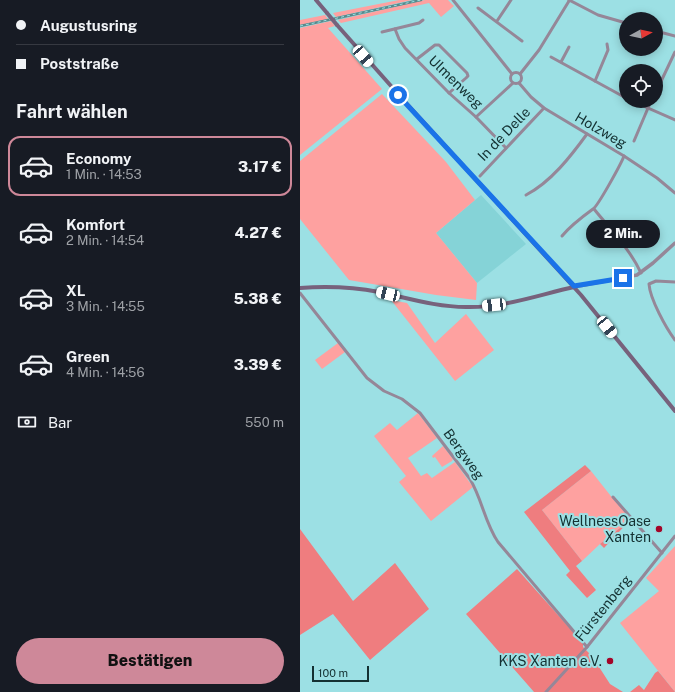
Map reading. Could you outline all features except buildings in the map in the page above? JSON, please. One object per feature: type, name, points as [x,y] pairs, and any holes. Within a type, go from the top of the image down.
[{"type":"main road","points":[[316,0],[372,66],[574,286],[675,411]]},
{"type":"main road","points":[[300,288],[336,287],[363,289],[432,304],[467,307],[505,304],[574,286]]},
{"type":"street","points":[[453,0],[512,74],[510,76],[513,82]]},
{"type":"street","points":[[497,21],[511,0]]},
{"type":"street","points":[[513,82],[519,83],[521,80],[520,74],[539,50],[569,0],[598,15],[619,21]]},
{"type":"street","points":[[478,8],[522,40]]},
{"type":"street","points":[[382,32],[419,23],[423,20]]},
{"type":"street","name":"Ulmenweg","points":[[395,29],[398,39],[417,60],[506,148]]},
{"type":"street","points":[[663,33],[675,36]]},
{"type":"street","points":[[595,81],[608,50],[607,44]]},
{"type":"street","points":[[417,60],[435,45],[439,45],[467,73],[468,76],[449,93]]},
{"type":"street","points":[[561,62],[569,47]]},
{"type":"street","points":[[663,77],[675,52]]},
{"type":"street","points":[[551,57],[619,94]]},
{"type":"street","points":[[512,74],[515,72],[520,74]]},
{"type":"street","points":[[476,117],[513,82]]},
{"type":"street","name":"Holzweg","points":[[519,83],[544,108],[624,156],[657,178],[675,193]]},
{"type":"street","name":"In de Delle","points":[[480,176],[544,108]]},
{"type":"street","points":[[634,141],[648,108],[675,120]]},
{"type":"street","points":[[526,195],[532,192],[558,168],[587,134]]},
{"type":"street","points":[[562,236],[584,215],[594,209],[624,156]]},
{"type":"street","points":[[594,209],[631,254],[641,273]]},
{"type":"street","points":[[574,286],[623,278],[641,273],[675,243]]},
{"type":"street","points":[[675,282],[656,282],[649,284],[650,291],[662,318],[675,340]]},
{"type":"street","name":"Bergweg","points":[[300,293],[367,378],[384,391],[412,405],[420,413],[477,490],[491,532],[498,542],[587,646]]},
{"type":"street","points":[[613,497],[662,553]]},
{"type":"street","name":"Fürstenberg","points":[[546,692],[587,646],[675,536]]},
{"type":"shaded area","points":[[399,0],[412,0],[336,17],[333,13]]},
{"type":"shaded area","points":[[412,0],[425,0],[338,20],[336,17]]},
{"type":"shaded area","points":[[425,0],[448,0],[454,6],[441,17],[429,3],[341,23],[338,20]]},
{"type":"shaded area","points":[[325,15],[328,19],[300,25],[300,20]]},
{"type":"shaded area","points":[[331,21],[335,26],[328,28],[382,89],[300,155],[300,28]]},
{"type":"shaded area","points":[[382,94],[446,162],[475,200],[436,233],[477,283],[476,300],[436,295],[349,280],[300,219],[300,161]]},
{"type":"shaded area","points":[[481,195],[526,244],[477,283],[436,233]]},
{"type":"shaded area","points":[[391,300],[407,303],[435,343],[466,314],[494,350],[455,381]]},
{"type":"shaded area","points":[[338,343],[345,352],[322,369],[315,360]]},
{"type":"shaded area","points":[[418,413],[437,438],[408,458],[421,476],[427,473],[432,478],[455,462],[473,487],[431,521],[399,482],[406,476],[374,436],[390,423],[397,430]]},
{"type":"shaded area","points":[[443,446],[453,459],[442,467],[435,457],[433,458],[432,456]]},
{"type":"shaded area","points":[[585,465],[591,471],[542,510],[582,561],[576,566],[596,590],[587,598],[566,575],[570,571],[524,512]]},
{"type":"shaded area","points":[[591,471],[631,519],[582,561],[542,510]]},
{"type":"shaded area","points":[[631,519],[604,548],[600,544]]},
{"type":"shaded area","points":[[300,529],[353,601],[395,563],[429,609],[370,660],[333,614],[300,635]]},
{"type":"shaded area","points":[[675,546],[675,692],[620,623],[659,591],[646,578]]},
{"type":"shaded area","points":[[517,569],[583,643],[583,647],[592,656],[610,684],[623,692],[534,692],[466,614]]},
{"type":"shaded area","points":[[658,671],[675,692],[630,692],[639,685],[644,690],[655,673]]},
{"type":"railway","points":[[300,26],[421,0]]},
{"type":"place","name":"WellnessOase Xanten","points":[[659,529]]},
{"type":"place","name":"KKS Xanten e.V.","points":[[610,661]]},
{"type":"route","points":[[398,95],[574,286],[623,278]]}]
